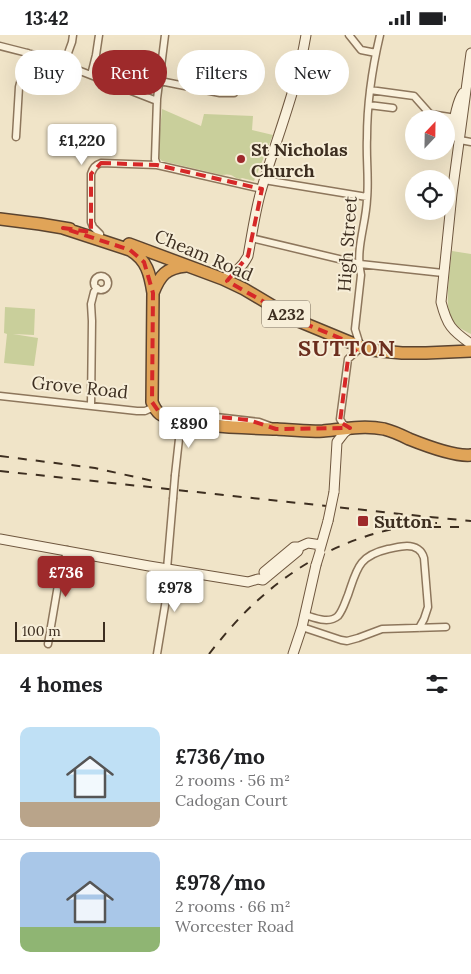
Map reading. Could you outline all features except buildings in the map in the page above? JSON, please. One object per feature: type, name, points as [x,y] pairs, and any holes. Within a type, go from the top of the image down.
[{"type":"highway","name":"Cheam Road","points":[[0,219],[100,233],[223,279],[244,289],[296,320],[355,345]]},
{"type":"highway","name":"Cheam Road","points":[[63,228],[121,246],[135,253],[144,262],[153,293]]},
{"type":"highway","name":"A232","points":[[154,407],[152,395],[153,293],[162,274],[172,268],[188,266]]},
{"type":"highway","name":"A232","points":[[355,345],[372,350],[402,353],[471,351]]},
{"type":"highway","points":[[154,407],[160,415],[276,429],[322,431],[371,427],[383,429],[436,448],[470,456]]},
{"type":"main road","points":[[223,279],[237,271],[248,256],[263,185],[295,85],[306,35]]},
{"type":"main road","points":[[471,53],[452,194],[441,302],[446,319],[456,333],[471,344]]},
{"type":"main road","points":[[460,139],[454,131],[457,108],[460,98],[466,89]]},
{"type":"main road","points":[[293,654],[302,627],[328,521],[334,492],[338,442],[350,428]]},
{"type":"main road","points":[[322,431],[338,442]]},
{"type":"main road","points":[[0,539],[248,582],[258,579],[260,575],[294,547],[308,543],[321,549]]},
{"type":"street","points":[[69,50],[73,35]]},
{"type":"street","points":[[91,75],[98,35]]},
{"type":"street","points":[[163,50],[164,35]]},
{"type":"street","points":[[349,35],[361,50],[376,53]]},
{"type":"street","name":"High Street","points":[[355,345],[359,340],[356,329],[361,275],[360,242],[366,215],[370,90],[380,35]]},
{"type":"street","points":[[0,46],[16,50]]},
{"type":"street","points":[[82,71],[157,101]]},
{"type":"street","points":[[370,90],[414,96],[430,114],[456,117]]},
{"type":"street","points":[[16,137],[19,95]]},
{"type":"street","points":[[157,165],[154,159],[158,95]]},
{"type":"street","points":[[369,105],[393,108]]},
{"type":"street","points":[[460,139],[471,142]]},
{"type":"street","points":[[100,233],[93,227],[91,222],[91,174],[92,169],[101,163],[157,165],[263,185],[367,197]]},
{"type":"street","points":[[251,238],[360,263],[443,273]]},
{"type":"street","points":[[91,406],[91,304],[94,292],[98,288]]},
{"type":"street","points":[[350,428],[343,424],[340,419],[348,359],[354,354],[355,345]]},
{"type":"street","name":"Grove Road","points":[[0,396],[137,411],[145,411],[154,407]]},
{"type":"street","points":[[157,654],[169,569],[175,475],[185,418],[172,412]]},
{"type":"street","points":[[305,615],[319,620],[328,620],[336,617],[343,609],[357,570],[367,557],[375,552],[401,546],[412,546],[422,552],[424,558],[428,607],[419,628]]},
{"type":"street","points":[[48,644],[66,550]]},
{"type":"street","points":[[302,627],[348,641],[382,629],[446,627]]},
{"type":"highlighted area","points":[[101,163],[157,165],[262,189],[248,256],[227,281],[296,320],[359,346],[348,359],[340,422],[350,428],[276,429],[249,420],[190,414],[181,421],[161,415],[152,402],[153,293],[144,262],[130,250],[63,228],[91,232],[91,174]]},
{"type":"green space","points":[[162,109],[201,126],[204,114],[253,116],[252,130],[273,135],[254,181],[162,161],[159,158],[158,152]]},
{"type":"green space","points":[[452,251],[471,254],[471,334],[456,325],[450,316],[448,285]]},
{"type":"green space","points":[[248,263],[251,273],[250,281],[244,283],[233,278]]},
{"type":"green space","points":[[5,307],[35,309],[34,335],[13,334],[38,338],[34,366],[4,363],[7,334],[4,333]]},
{"type":"railway","points":[[0,456],[95,468],[153,481]]},
{"type":"railway","points":[[0,471],[471,521]]},
{"type":"railway","points":[[209,654],[232,626],[258,600],[298,569],[319,556],[364,537],[388,530],[437,523]]},
{"type":"railway","points":[[432,527],[467,527]]},
{"type":"place","name":"St Nicholas Church","points":[[241,159]]},
{"type":"place","name":"Sutton","points":[[363,521]]},
{"type":"district","name":"SUTTON","points":[[347,348]]}]
